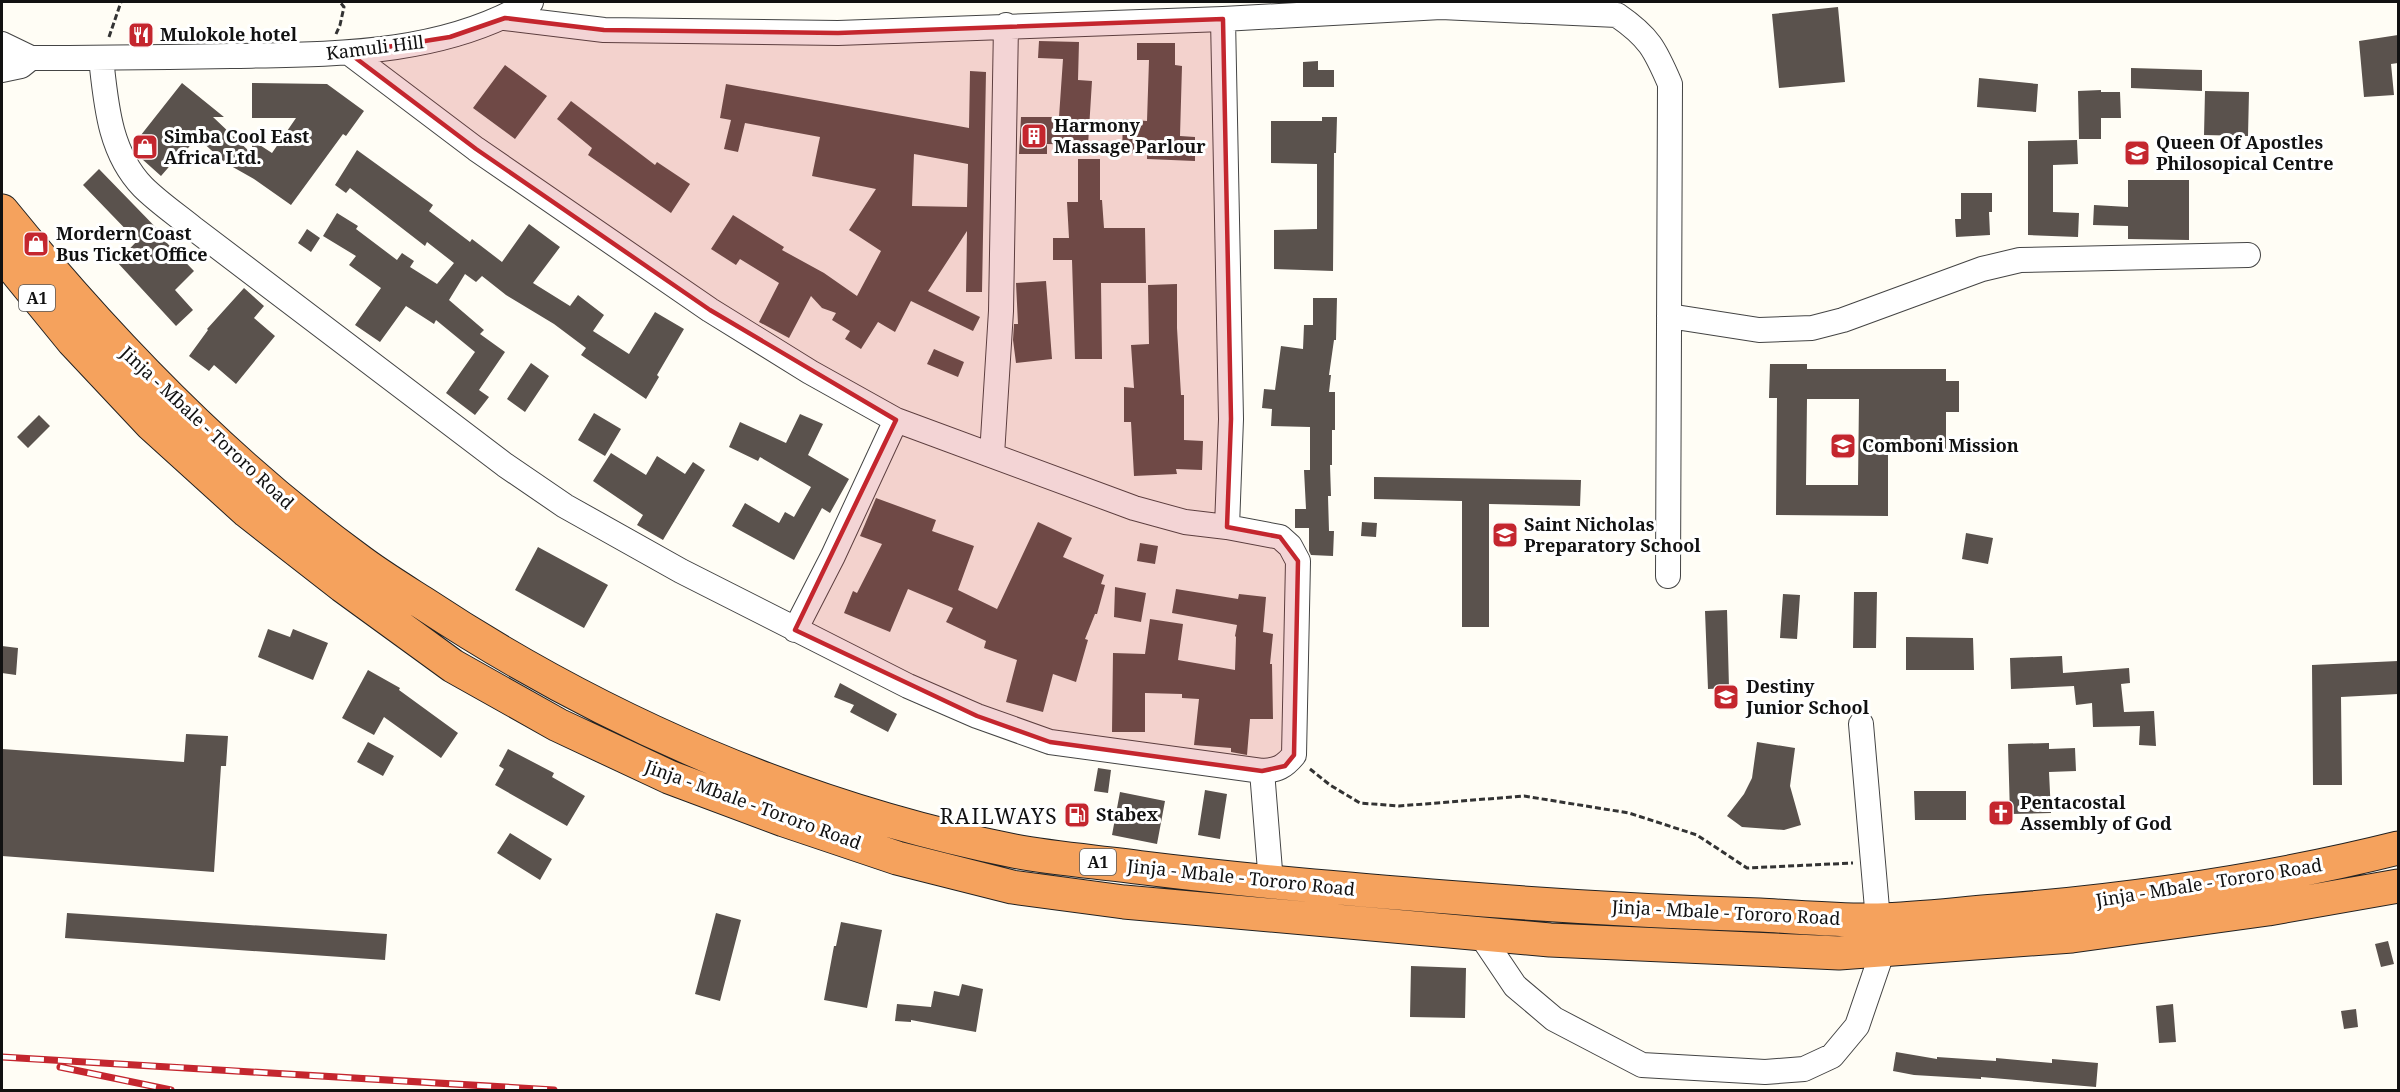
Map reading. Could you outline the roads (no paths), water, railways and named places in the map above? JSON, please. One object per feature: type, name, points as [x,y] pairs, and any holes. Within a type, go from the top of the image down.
[{"type":"highway","name":"Jinja - Mbale - Tororo Road","points":[[2,211],[56,277],[133,361],[225,450],[290,507],[360,562],[463,630],[563,687],[657,734],[779,784],[897,822],[1017,852],[1271,884],[1532,904],[1880,935],[2072,936],[2268,909],[2398,886]]},
{"type":"highway","name":"Jinja - Mbale - Tororo Road","points":[[2,254],[73,341],[151,424],[247,511],[343,586],[453,666],[558,724],[669,777],[897,858],[1012,887],[1124,902],[1550,940],[1816,952],[1880,935],[2068,905],[2259,879],[2398,848]]},
{"type":"street","name":"Kamuli Hill","points":[[2,44],[31,58],[337,54],[410,45],[450,37],[505,18],[531,2]]},
{"type":"street","points":[[505,18],[604,30],[838,33],[1006,25],[1223,19],[1441,7],[1617,15],[1641,31],[1659,57],[1670,84],[1668,576]]},
{"type":"street","points":[[1223,19],[1231,419],[1227,527]]},
{"type":"street","points":[[992,455],[1001,311],[1006,25]]},
{"type":"street","points":[[101,58],[109,119],[116,143],[126,165],[143,186],[185,221],[505,465],[565,506],[681,571],[795,630],[908,686],[977,716],[1050,742],[1262,771],[1277,770],[1285,766],[1293,755],[1298,561],[1290,546],[1280,537],[1185,522],[1134,508],[896,420],[810,372],[710,310],[337,54]]},
{"type":"street","name":"Kamuli Hill","points":[[2,70],[21,66],[31,58]]},
{"type":"street","points":[[1669,316],[1759,330],[1812,328],[1843,320],[1982,269],[2020,260],[2248,255]]},
{"type":"street","points":[[795,630],[833,556],[896,420]]},
{"type":"street","points":[[1480,934],[1515,986],[1554,1019],[1642,1065],[1765,1072],[1804,1069],[1832,1056],[1857,1026],[1880,935],[1861,724]]},
{"type":"street","points":[[1262,771],[1271,884]]},
{"type":"railway","points":[[2,1057],[554,1090]]},
{"type":"railway","points":[[60,1067],[171,1090]]},
{"type":"place","name":"Mulokole hotel","points":[[141,35]]},
{"type":"place","name":"Harmony Massage Parlour","points":[[1034,136]]},
{"type":"place","name":"Simba Cool East Africa Ltd.","points":[[145,147]]},
{"type":"place","name":"Queen Of Apostles Philosopical Centre","points":[[2137,153]]},
{"type":"place","name":"Mordern Coast Bus Ticket Office","points":[[36,244]]},
{"type":"place","name":"Comboni Mission","points":[[1843,446]]},
{"type":"place","name":"Saint Nicholas Preparatory School","points":[[1505,535]]},
{"type":"place","name":"Destiny Junior School","points":[[1726,697]]},
{"type":"place","name":"Pentacostal Assembly of God","points":[[2001,813]]},
{"type":"place","name":"Stabex","points":[[1077,815]]},
{"type":"district","name":"RAILWAYS","points":[[999,817]]}]
